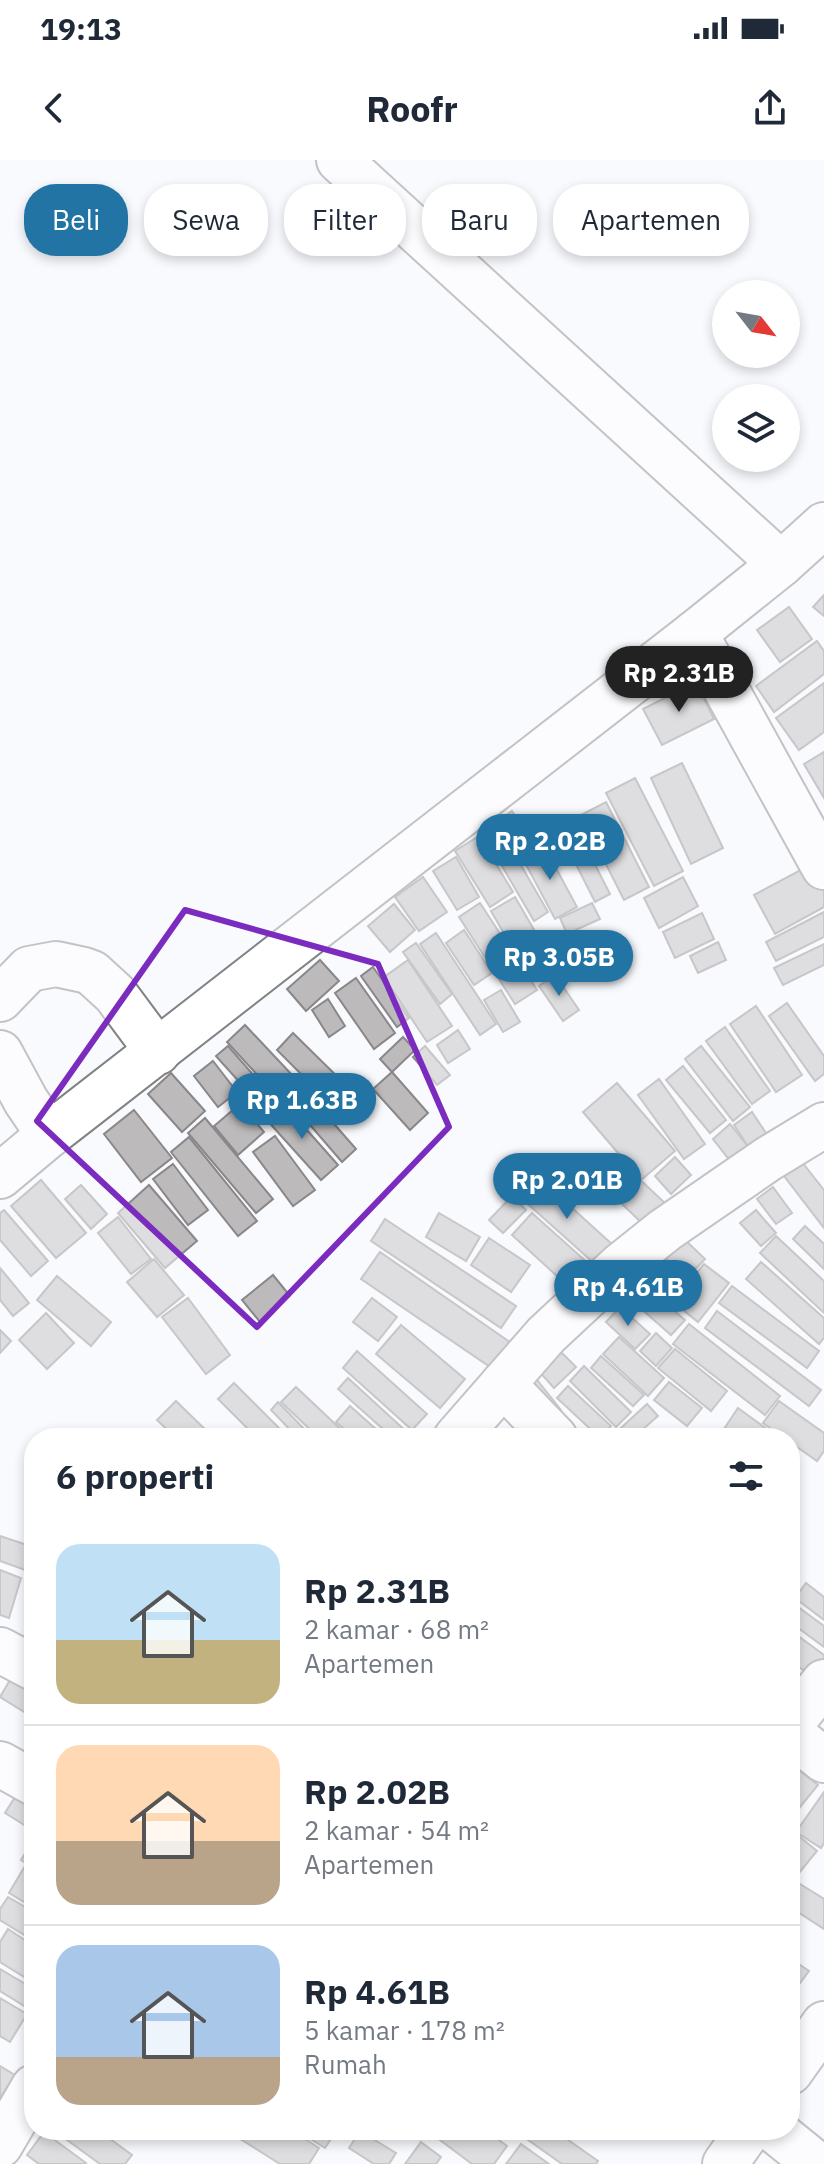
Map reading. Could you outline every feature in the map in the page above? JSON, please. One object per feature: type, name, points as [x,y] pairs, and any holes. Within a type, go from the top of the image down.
[{"type":"street","points":[[339,160],[781,564]]},
{"type":"street","points":[[0,1176],[695,633],[824,525]]},
{"type":"street","points":[[695,633],[824,867]]},
{"type":"street","points":[[10,970],[56,964],[92,973],[115,994],[158,1052]]},
{"type":"street","points":[[2,1066],[49,1135]]},
{"type":"street","points":[[465,1428],[546,1335],[620,1266],[768,1159],[824,1125]]},
{"type":"street","points":[[503,1384],[545,1428]]},
{"type":"street","points":[[800,1712],[824,1682]]},
{"type":"street","points":[[800,1741],[824,1760]]},
{"type":"street","points":[[0,1764],[24,1777]]},
{"type":"street","points":[[800,2058],[824,2024]]},
{"type":"street","points":[[0,2145],[24,2104]]},
{"type":"street","points":[[725,2164],[742,2140]]},
{"type":"street","points":[[786,2140],[816,2164]]},
{"type":"highlighted area","points":[[185,910],[378,964],[449,1127],[257,1327],[37,1121]]},
{"type":"building","points":[[824,595],[824,616],[813,607]]},
{"type":"building","points":[[789,607],[812,639],[780,662],[757,630]]},
{"type":"building","points":[[817,641],[824,651],[824,674],[774,712],[756,686]]},
{"type":"building","points":[[696,682],[714,719],[662,745],[643,709]]},
{"type":"building","points":[[824,683],[824,732],[799,750],[776,718]]},
{"type":"building","points":[[824,752],[824,798],[804,764]]},
{"type":"building","points":[[682,763],[723,848],[691,864],[651,778]]},
{"type":"building","points":[[635,778],[683,871],[654,886],[606,793]]},
{"type":"building","points":[[606,802],[649,887],[624,900],[581,815]]},
{"type":"building","points":[[512,811],[536,845],[522,855],[499,821]]},
{"type":"building","points":[[572,819],[610,894],[595,902],[557,827]]},
{"type":"building","points":[[501,831],[548,912],[534,921],[487,840]]},
{"type":"building","points":[[479,836],[513,892],[490,907],[455,851]]},
{"type":"building","points":[[544,846],[577,907],[555,919],[522,857]]},
{"type":"building","points":[[456,857],[479,897],[457,910],[433,871]]},
{"type":"building","points":[[810,865],[824,890],[824,907],[775,934],[754,895]]},
{"type":"building","points":[[423,877],[447,912],[419,931],[395,897]]},
{"type":"building","points":[[683,877],[698,906],[659,928],[644,898]]},
{"type":"building","points":[[515,897],[555,966],[531,980],[491,911]]},
{"type":"building","points":[[480,903],[537,990],[515,1004],[459,917]]},
{"type":"building","points":[[592,903],[600,919],[567,934],[560,918]]},
{"type":"building","points":[[394,904],[415,930],[390,952],[368,926]]},
{"type":"building","points":[[824,912],[824,937],[776,961],[766,942]]},
{"type":"building","points":[[702,913],[714,939],[675,958],[663,932]]},
{"type":"building","points":[[464,930],[492,973],[474,985],[446,943]]},
{"type":"building","points":[[436,933],[496,1024],[480,1035],[420,944]]},
{"type":"building","points":[[718,942],[726,960],[698,973],[690,956]]},
{"type":"building","points":[[416,943],[452,994],[440,1004],[403,952]]},
{"type":"building","points":[[824,944],[824,965],[783,985],[774,968]]},
{"type":"building","points":[[320,960],[339,981],[306,1011],[287,989]]},
{"type":"building","points":[[408,960],[452,1026],[427,1042],[384,977]]},
{"type":"building","points":[[373,967],[409,1018],[397,1027],[361,976]]},
{"type":"building","points":[[555,975],[579,1010],[563,1021],[539,986]]},
{"type":"building","points":[[356,978],[395,1033],[374,1049],[335,993]]},
{"type":"building","points":[[501,990],[520,1022],[503,1032],[484,1000]]},
{"type":"building","points":[[328,999],[345,1026],[329,1037],[312,1010]]},
{"type":"building","points":[[787,1003],[824,1056],[824,1074],[815,1081],[769,1016]]},
{"type":"building","points":[[756,1006],[802,1075],[776,1092],[730,1024]]},
{"type":"building","points":[[245,1025],[293,1076],[274,1093],[227,1042]]},
{"type":"building","points":[[725,1027],[770,1091],[752,1104],[706,1041]]},
{"type":"building","points":[[458,1030],[470,1049],[448,1063],[437,1045]]},
{"type":"building","points":[[293,1033],[354,1093],[337,1110],[277,1050]]},
{"type":"building","points":[[403,1037],[415,1050],[392,1072],[380,1059]]},
{"type":"building","points":[[228,1046],[271,1095],[260,1105],[216,1056]]},
{"type":"building","points":[[425,1046],[450,1075],[437,1085],[413,1057]]},
{"type":"building","points":[[701,1046],[750,1107],[733,1121],[685,1059]]},
{"type":"building","points":[[213,1061],[237,1092],[218,1107],[194,1076]]},
{"type":"building","points":[[683,1066],[726,1120],[710,1133],[666,1080]]},
{"type":"building","points":[[392,1072],[428,1113],[410,1130],[373,1089]]},
{"type":"building","points":[[171,1073],[205,1111],[182,1132],[148,1094]]},
{"type":"building","points":[[659,1079],[705,1144],[684,1159],[638,1095]]},
{"type":"building","points":[[617,1083],[675,1151],[641,1180],[583,1112]]},
{"type":"building","points":[[300,1085],[356,1149],[342,1162],[286,1097]]},
{"type":"building","points":[[283,1103],[338,1165],[321,1180],[265,1118]]},
{"type":"building","points":[[240,1104],[264,1132],[238,1155],[214,1126]]},
{"type":"building","points":[[134,1110],[172,1158],[141,1182],[104,1134]]},
{"type":"building","points":[[752,1112],[770,1139],[751,1151],[734,1125]]},
{"type":"building","points":[[205,1118],[273,1199],[256,1213],[188,1133]]},
{"type":"building","points":[[730,1124],[753,1153],[735,1167],[713,1139]]},
{"type":"building","points":[[275,1136],[315,1190],[293,1206],[253,1152]]},
{"type":"building","points":[[189,1137],[257,1221],[238,1236],[171,1152]]},
{"type":"building","points":[[616,1157],[667,1205],[646,1227],[595,1178]]},
{"type":"building","points":[[675,1157],[691,1175],[671,1194],[655,1176]]},
{"type":"building","points":[[515,1160],[531,1175],[517,1191],[501,1176]]},
{"type":"building","points":[[802,1162],[824,1190],[824,1228],[784,1176]]},
{"type":"building","points":[[173,1164],[208,1210],[188,1225],[153,1179]]},
{"type":"building","points":[[538,1177],[614,1246],[596,1265],[520,1197]]},
{"type":"building","points":[[41,1180],[86,1233],[56,1258],[11,1206]]},
{"type":"building","points":[[81,1185],[107,1214],[91,1229],[65,1199]]},
{"type":"building","points":[[149,1185],[197,1241],[165,1268],[118,1213]]},
{"type":"building","points":[[773,1187],[792,1213],[776,1224],[757,1199]]},
{"type":"building","points":[[512,1196],[526,1210],[503,1233],[489,1220]]},
{"type":"building","points":[[4,1210],[48,1261],[31,1276],[0,1240],[0,1213]]},
{"type":"building","points":[[756,1210],[776,1233],[761,1246],[740,1223]]},
{"type":"building","points":[[439,1213],[480,1237],[466,1261],[426,1237]]},
{"type":"building","points":[[532,1213],[589,1264],[569,1287],[512,1235]]},
{"type":"building","points":[[118,1217],[151,1259],[131,1274],[98,1233]]},
{"type":"building","points":[[385,1219],[516,1306],[501,1328],[371,1241]]},
{"type":"building","points":[[805,1226],[824,1244],[824,1269],[793,1239]]},
{"type":"building","points":[[680,1235],[705,1259],[687,1278],[662,1255]]},
{"type":"building","points":[[776,1236],[824,1281],[824,1313],[760,1253]]},
{"type":"building","points":[[489,1238],[530,1265],[511,1292],[471,1265]]},
{"type":"building","points":[[380,1252],[517,1347],[499,1373],[361,1279]]},
{"type":"building","points":[[154,1259],[184,1295],[157,1317],[127,1282]]},
{"type":"building","points":[[761,1262],[824,1318],[824,1338],[819,1344],[746,1279]]},
{"type":"building","points":[[704,1264],[729,1283],[698,1322],[673,1302]]},
{"type":"building","points":[[0,1268],[29,1303],[13,1316],[0,1300]]},
{"type":"building","points":[[273,1275],[290,1296],[260,1322],[242,1300]]},
{"type":"building","points":[[57,1276],[111,1322],[91,1346],[37,1300]]},
{"type":"building","points":[[643,1284],[685,1320],[671,1335],[630,1299]]},
{"type":"building","points":[[732,1286],[819,1351],[807,1368],[719,1303]]},
{"type":"building","points":[[188,1298],[230,1355],[206,1374],[162,1317]]},
{"type":"building","points":[[372,1298],[397,1317],[378,1341],[353,1322]]},
{"type":"building","points":[[620,1307],[650,1334],[635,1349],[606,1322]]},
{"type":"building","points":[[717,1311],[821,1390],[809,1406],[705,1328]]},
{"type":"building","points":[[46,1313],[74,1343],[47,1369],[19,1340]]},
{"type":"building","points":[[689,1324],[780,1396],[765,1415],[673,1344]]},
{"type":"building","points":[[401,1325],[465,1379],[440,1408],[376,1354]]},
{"type":"building","points":[[0,1330],[11,1341],[0,1353]]},
{"type":"building","points":[[656,1333],[672,1348],[656,1366],[640,1351]]},
{"type":"building","points":[[619,1337],[664,1378],[648,1396],[603,1354]]},
{"type":"building","points":[[675,1349],[727,1391],[711,1411],[658,1368]]},
{"type":"building","points":[[559,1350],[576,1367],[554,1388],[538,1370]]},
{"type":"building","points":[[357,1351],[427,1414],[414,1428],[410,1428],[343,1368]]},
{"type":"building","points":[[601,1356],[644,1395],[633,1406],[591,1368]]},
{"type":"building","points":[[584,1366],[631,1412],[616,1427],[570,1381]]},
{"type":"building","points":[[534,1376],[561,1410],[550,1419],[523,1384]]},
{"type":"building","points":[[348,1378],[403,1428],[382,1428],[338,1389]]},
{"type":"building","points":[[669,1382],[702,1408],[687,1426],[654,1400]]},
{"type":"building","points":[[234,1383],[279,1428],[247,1428],[218,1399]]},
{"type":"building","points":[[568,1386],[611,1426],[589,1428],[557,1398]]},
{"type":"building","points":[[296,1387],[339,1428],[308,1428],[281,1402]]},
{"type":"building","points":[[176,1401],[204,1428],[165,1428],[157,1420]]},
{"type":"building","points":[[779,1401],[824,1433],[824,1451],[817,1461],[800,1449],[800,1428],[770,1428],[763,1423]]},
{"type":"building","points":[[278,1402],[303,1428],[288,1428],[271,1410]]},
{"type":"building","points":[[647,1404],[658,1416],[644,1428],[621,1428]]},
{"type":"building","points":[[350,1406],[375,1428],[343,1428],[336,1422]]},
{"type":"building","points":[[738,1408],[765,1428],[725,1428]]},
{"type":"building","points":[[0,1536],[24,1544],[24,1570],[0,1561]]},
{"type":"building","points":[[0,1570],[21,1578],[9,1618],[0,1615]]},
{"type":"building","points":[[806,1583],[824,1597],[824,1620],[800,1602],[800,1591]]},
{"type":"building","points":[[800,1608],[824,1626],[824,1647],[800,1629]]},
{"type":"building","points":[[800,1637],[824,1655],[824,1660],[812,1676],[800,1668]]},
{"type":"building","points":[[20,1663],[24,1666],[24,1712],[0,1697]]},
{"type":"building","points":[[800,1771],[818,1785],[800,1807]]},
{"type":"building","points":[[20,1789],[24,1791],[24,1825],[5,1813]]},
{"type":"building","points":[[824,1792],[824,1843],[821,1848],[800,1835],[800,1826]]},
{"type":"building","points":[[800,1837],[817,1851],[800,1872]]},
{"type":"building","points":[[24,1868],[24,1902],[9,1893]]},
{"type":"building","points":[[800,1884],[824,1899],[824,1929],[800,1913]]},
{"type":"building","points":[[8,1897],[24,1906],[24,1935],[0,1920],[0,1909]]},
{"type":"building","points":[[8,1929],[24,1939],[24,1977],[0,1962],[0,1942]]},
{"type":"building","points":[[800,1965],[809,1971],[800,1983]]},
{"type":"building","points":[[0,1969],[24,1983],[24,2006],[0,1991]]},
{"type":"building","points":[[0,1998],[24,2012],[24,2019],[10,2042],[0,2036]]},
{"type":"building","points":[[0,2066],[15,2075],[0,2098]]},
{"type":"building","points":[[38,2140],[55,2140],[86,2163],[39,2164],[27,2155]]},
{"type":"building","points":[[67,2140],[112,2140],[132,2155],[125,2164],[100,2164]]},
{"type":"building","points":[[242,2140],[307,2140],[319,2148],[309,2164],[280,2164]]},
{"type":"building","points":[[312,2140],[330,2140],[325,2148]]},
{"type":"building","points":[[354,2140],[375,2140],[396,2153],[389,2164],[374,2164],[349,2148]]},
{"type":"building","points":[[440,2140],[499,2140],[507,2146],[494,2164],[472,2164]]},
{"type":"building","points":[[528,2140],[568,2140],[598,2161],[596,2164],[562,2164]]},
{"type":"building","points":[[421,2142],[441,2157],[436,2164],[405,2164]]},
{"type":"building","points":[[521,2144],[549,2164],[506,2164]]}]
